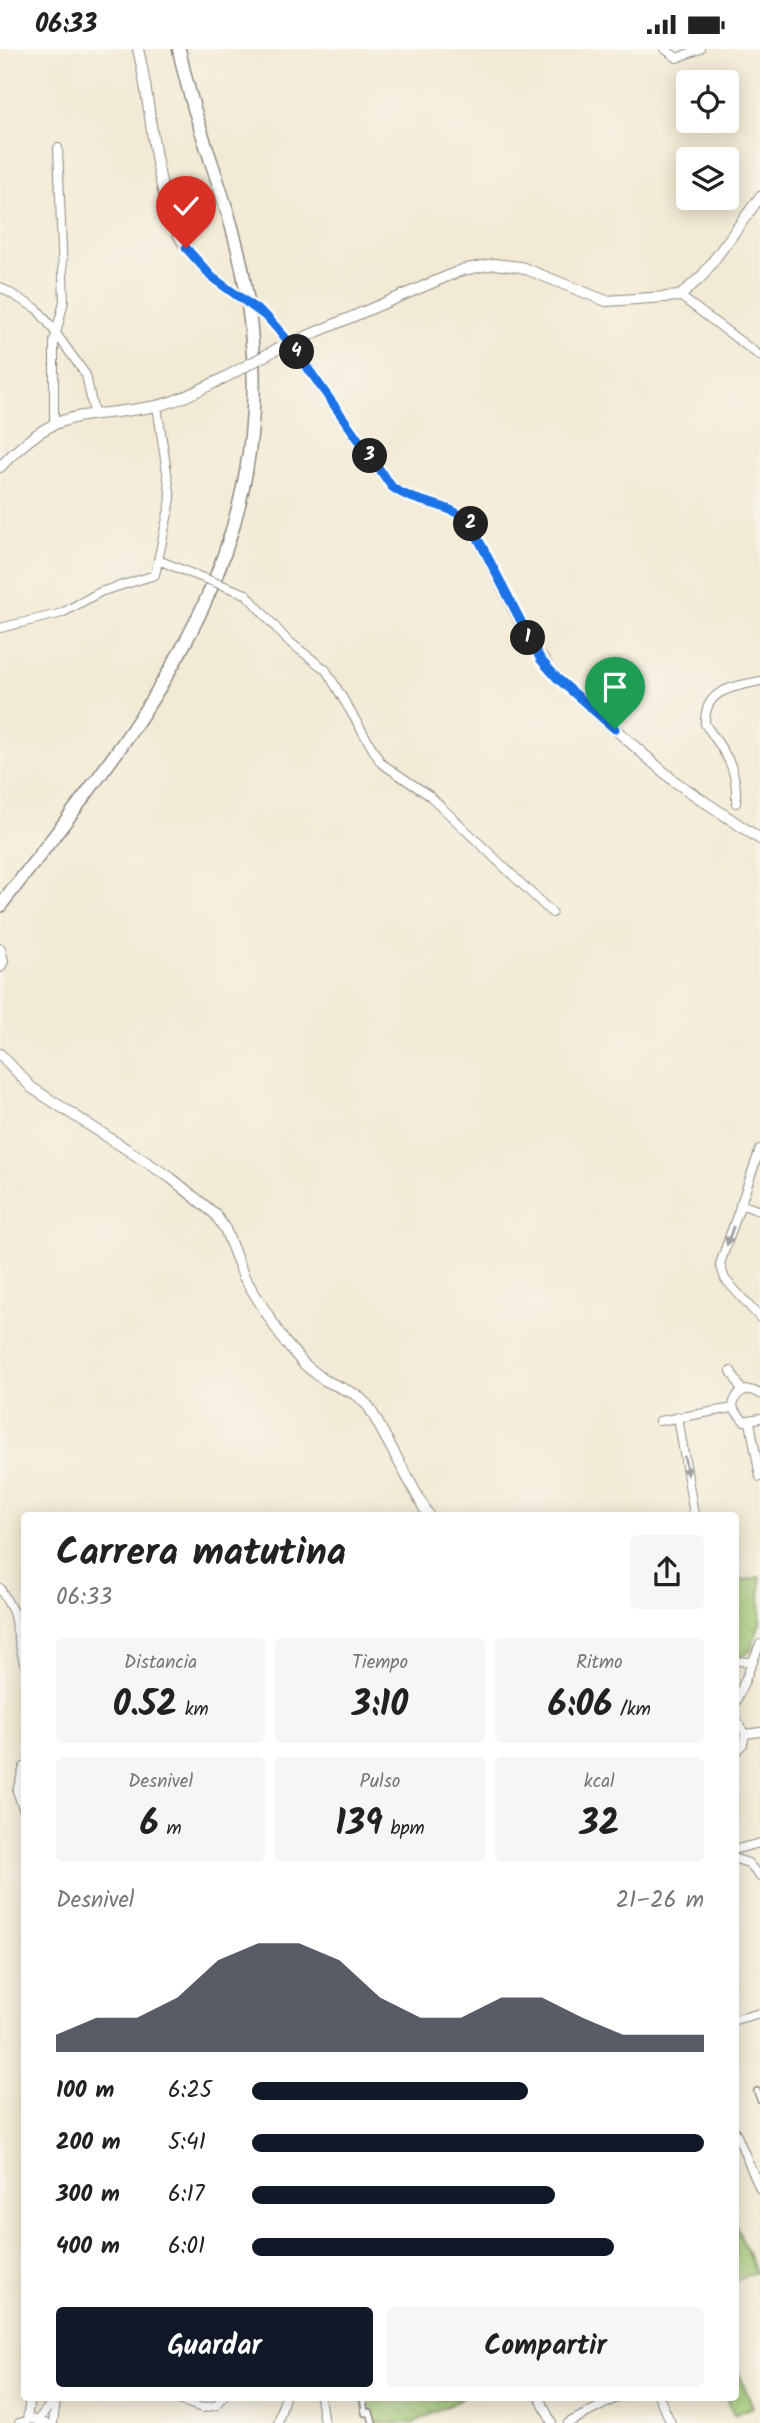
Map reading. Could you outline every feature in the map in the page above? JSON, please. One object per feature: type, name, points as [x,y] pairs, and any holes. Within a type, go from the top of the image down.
[{"type":"highway","points":[[0,906],[120,751],[158,695],[190,638],[236,522],[249,449],[253,386],[248,311],[232,226],[179,49]]},
{"type":"street","points":[[138,49],[160,172],[174,227],[186,248],[213,278],[267,317],[290,343],[392,487],[417,501],[459,512],[470,523],[530,642],[557,678],[674,781],[760,839]]},
{"type":"street","points":[[665,49],[677,58],[700,49]]},
{"type":"street","points":[[54,423],[55,334],[64,301],[58,148]]},
{"type":"street","points":[[0,467],[42,428],[94,413],[157,406],[222,379],[290,343],[462,270],[494,264],[522,268],[607,302],[680,296],[703,275],[760,197]]},
{"type":"street","points":[[1,289],[37,309],[86,375],[94,413]]},
{"type":"street","points":[[680,296],[760,356]]},
{"type":"street","points":[[0,628],[62,613],[100,591],[155,575],[171,499],[157,406]]},
{"type":"street","points":[[158,560],[246,594],[287,640],[326,670],[381,763],[430,796],[552,913]]},
{"type":"street","points":[[736,803],[737,785],[732,763],[705,725],[705,717],[712,699],[720,691],[734,684],[760,681]]},
{"type":"street","points":[[0,949],[3,961],[0,967]]},
{"type":"street","points":[[0,1054],[32,1088],[171,1178],[215,1214],[264,1314],[304,1364],[324,1380],[357,1395],[369,1407],[426,1512]]},
{"type":"street","points":[[760,1149],[720,1264],[722,1273],[760,1318]]},
{"type":"street","points":[[740,1204],[760,1211]]},
{"type":"street","points":[[731,1371],[742,1391]]},
{"type":"street","points":[[760,1394],[754,1390],[742,1391],[736,1397],[733,1408],[739,1419],[750,1422],[760,1418]]},
{"type":"street","points":[[659,1420],[733,1408]]},
{"type":"street","points":[[678,1417],[694,1512]]},
{"type":"street","points":[[750,1422],[760,1476]]},
{"type":"street","points":[[0,1588],[13,1612],[21,1650]]},
{"type":"street","points":[[739,1695],[760,1644]]},
{"type":"street","points":[[739,1661],[753,1662]]},
{"type":"street","points":[[739,1723],[746,1734],[739,1748]]},
{"type":"street","points":[[746,1734],[760,1732]]},
{"type":"street","points":[[21,1777],[17,1791],[21,1802]]},
{"type":"street","points":[[739,1846],[760,1843]]},
{"type":"street","points":[[739,1861],[748,1863],[760,1877]]},
{"type":"street","points":[[739,2019],[760,2013]]},
{"type":"street","points":[[757,2091],[760,2099]]},
{"type":"street","points":[[739,2140],[760,2189]]},
{"type":"street","points":[[29,2401],[23,2421],[41,2421],[54,2401]]},
{"type":"street","points":[[53,2423],[56,2401]]},
{"type":"street","points":[[186,2401],[211,2408],[219,2401]]},
{"type":"street","points":[[278,2423],[284,2401]]},
{"type":"street","points":[[321,2401],[324,2423]]},
{"type":"street","points":[[364,2401],[365,2413],[370,2412],[373,2423]]},
{"type":"street","points":[[542,2401],[552,2423]]},
{"type":"street","points":[[568,2423],[610,2401]]},
{"type":"street","points":[[659,2401],[671,2423]]},
{"type":"green space","points":[[760,1577],[760,1623],[750,1652],[739,1656],[739,1581]]},
{"type":"green space","points":[[739,2233],[756,2272],[739,2279]]},
{"type":"green space","points":[[739,2374],[753,2407],[734,2415],[728,2401],[739,2401]]},
{"type":"green space","points":[[363,2401],[457,2401],[413,2423],[373,2423],[370,2412],[365,2413]]},
{"type":"route","points":[[186,248],[213,278],[267,317],[290,343],[392,487],[417,501],[459,512],[470,523],[541,660],[557,678],[615,729]]}]
